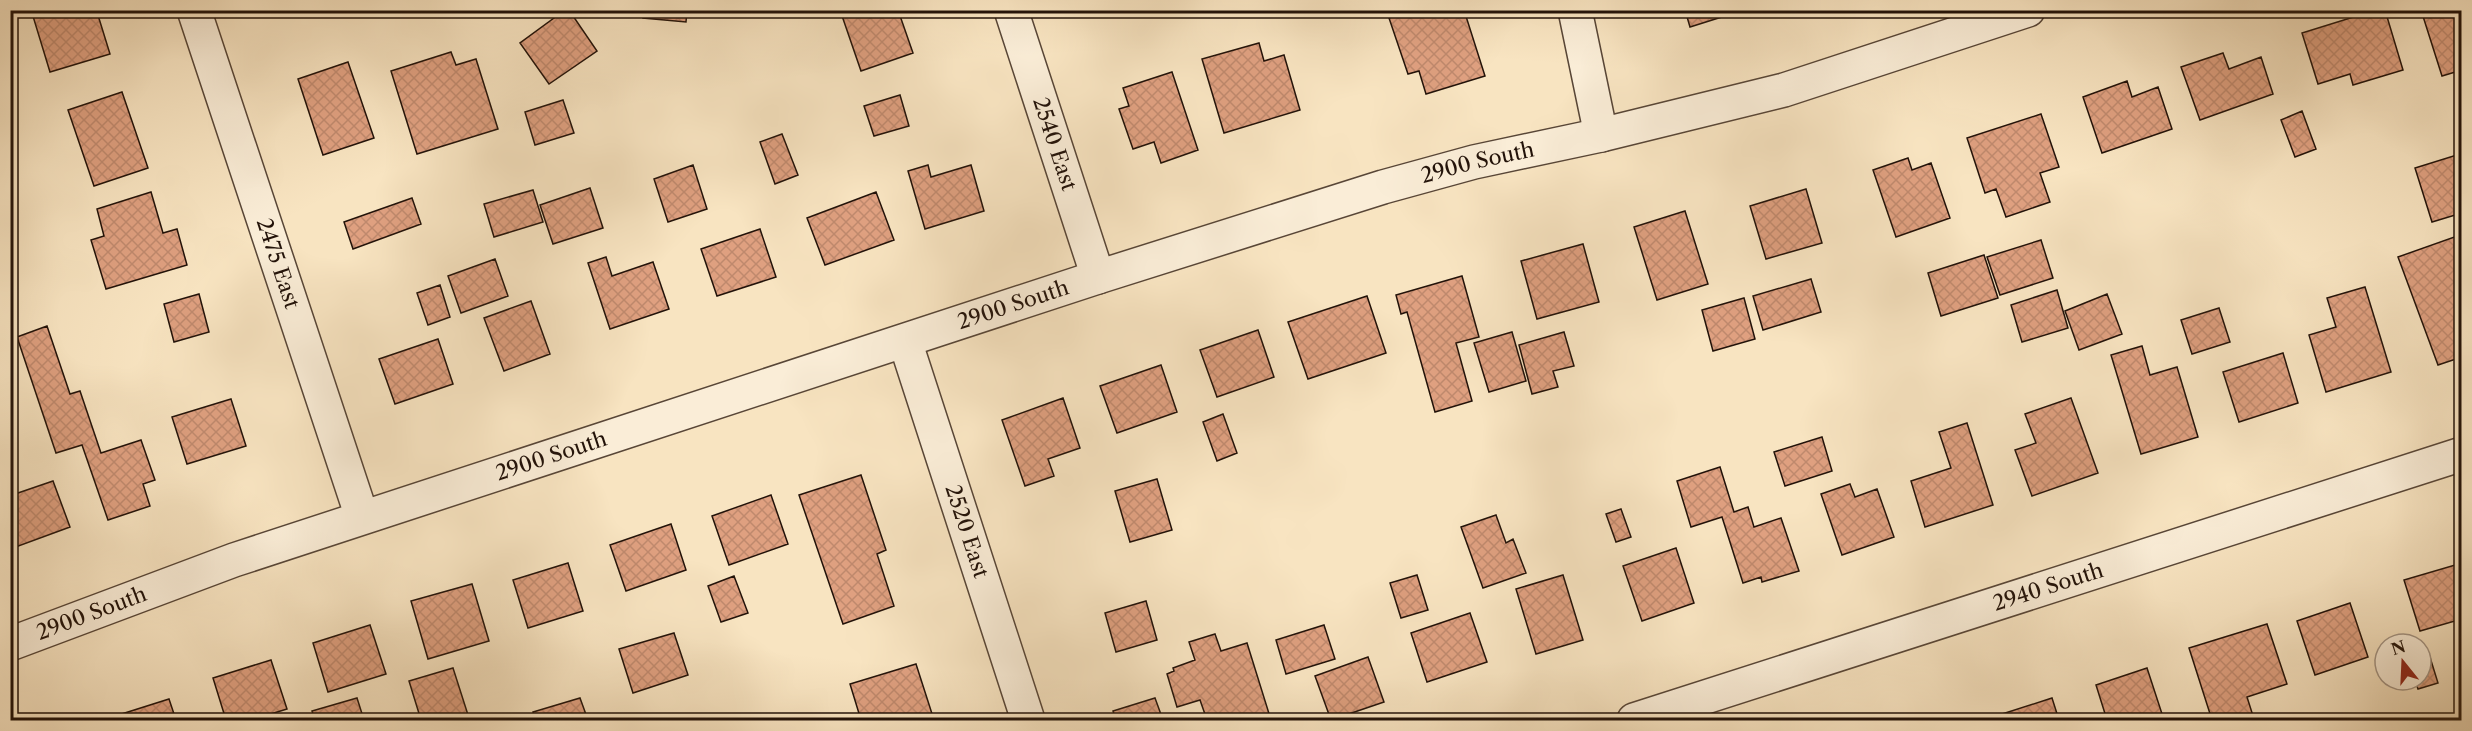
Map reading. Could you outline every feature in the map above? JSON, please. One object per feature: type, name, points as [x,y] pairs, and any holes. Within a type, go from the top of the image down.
[{"type":"street","name":"2475 East","points":[[194,10],[362,517]]},
{"type":"street","name":"2540 East","points":[[1011,10],[1098,277]]},
{"type":"street","points":[[1575,10],[1601,135]]},
{"type":"street","name":"2900 South","points":[[10,644],[234,560],[1098,277],[1428,174],[1784,90],[2028,10]]},
{"type":"street","name":"2520 East","points":[[905,341],[1028,720]]},
{"type":"street","name":"2940 South","points":[[1634,720],[2462,454]]},
{"type":"building","points":[[39,10],[84,10],[85,15],[97,12],[110,54],[50,72],[32,13]]},
{"type":"building","points":[[565,10],[569,10],[597,51],[549,84],[520,43]]},
{"type":"building","points":[[644,10],[687,10],[686,22],[643,18]]},
{"type":"building","points":[[840,10],[898,10],[913,53],[861,71]]},
{"type":"building","points":[[1412,10],[1464,10],[1485,76],[1426,94],[1419,71],[1408,74],[1389,18]]},
{"type":"building","points":[[1685,10],[1744,10],[1690,27]]},
{"type":"building","points":[[2376,10],[2385,10],[2403,70],[2353,85],[2350,74],[2318,84],[2302,33]]},
{"type":"building","points":[[2421,10],[2462,10],[2462,70],[2442,76]]},
{"type":"building","points":[[1259,43],[1264,61],[1284,55],[1300,110],[1224,133],[1202,59]]},
{"type":"building","points":[[451,52],[456,65],[476,59],[498,129],[417,154],[391,71]]},
{"type":"building","points":[[2223,53],[2229,69],[2261,57],[2273,94],[2200,120],[2181,67]]},
{"type":"building","points":[[348,62],[374,138],[323,155],[298,79]]},
{"type":"building","points":[[1172,72],[1198,150],[1161,163],[1154,142],[1133,149],[1119,109],[1129,106],[1123,88]]},
{"type":"building","points":[[2127,81],[2132,97],[2158,87],[2172,129],[2102,153],[2083,97]]},
{"type":"building","points":[[122,92],[148,168],[94,186],[68,110]]},
{"type":"building","points":[[900,95],[909,126],[874,136],[864,106]]},
{"type":"building","points":[[563,100],[574,133],[535,145],[525,112]]},
{"type":"building","points":[[2302,111],[2316,149],[2295,157],[2281,120]]},
{"type":"building","points":[[2041,114],[2059,167],[2040,173],[2050,202],[2006,217],[1996,189],[1985,193],[1967,138]]},
{"type":"building","points":[[782,134],[798,175],[775,184],[760,142]]},
{"type":"building","points":[[2460,154],[2462,213],[2432,222],[2415,168]]},
{"type":"building","points":[[1908,158],[1912,170],[1931,163],[1950,218],[1896,237],[1873,170]]},
{"type":"building","points":[[693,165],[707,209],[668,222],[654,179]]},
{"type":"building","points":[[928,165],[931,177],[971,165],[984,211],[925,229],[908,171]]},
{"type":"building","points":[[590,188],[603,228],[553,244],[540,205]]},
{"type":"building","points":[[1806,189],[1822,243],[1766,259],[1750,206]]},
{"type":"building","points":[[533,190],[543,222],[494,237],[484,204]]},
{"type":"building","points":[[151,192],[163,233],[177,229],[187,265],[106,289],[91,240],[104,236],[97,209]]},
{"type":"building","points":[[876,192],[894,240],[825,265],[807,218]]},
{"type":"building","points":[[412,198],[421,224],[353,249],[344,222]]},
{"type":"building","points":[[1685,211],[1708,284],[1657,300],[1634,227]]},
{"type":"building","points":[[760,229],[776,277],[717,296],[701,249]]},
{"type":"building","points":[[2460,235],[2462,357],[2438,365],[2398,257]]},
{"type":"building","points":[[2041,240],[2053,278],[2000,295],[1987,257]]},
{"type":"building","points":[[1583,244],[1599,302],[1537,319],[1521,261]]},
{"type":"building","points":[[1984,255],[1998,298],[1941,316],[1928,273]]},
{"type":"building","points":[[606,257],[612,276],[653,262],[669,309],[610,329],[588,263]]},
{"type":"building","points":[[495,259],[508,296],[461,313],[448,276]]},
{"type":"building","points":[[1462,276],[1479,337],[1456,343],[1472,401],[1435,412],[1407,312],[1401,314],[1396,295]]},
{"type":"building","points":[[1811,279],[1821,312],[1763,330],[1753,296]]},
{"type":"building","points":[[440,285],[450,317],[428,325],[417,293]]},
{"type":"building","points":[[2365,287],[2391,372],[2326,392],[2309,335],[2336,327],[2327,298]]},
{"type":"building","points":[[2057,290],[2068,328],[2022,342],[2011,305]]},
{"type":"building","points":[[199,294],[209,332],[174,342],[164,304]]},
{"type":"building","points":[[2107,294],[2122,334],[2079,350],[2065,311]]},
{"type":"building","points":[[1367,296],[1386,353],[1308,379],[1288,322]]},
{"type":"building","points":[[1744,298],[1755,339],[1713,351],[1702,310]]},
{"type":"building","points":[[531,301],[550,354],[504,371],[484,318]]},
{"type":"building","points":[[2219,308],[2230,342],[2192,354],[2181,320]]},
{"type":"building","points":[[47,326],[70,394],[80,391],[101,453],[141,440],[155,480],[143,484],[150,506],[108,520],[82,445],[56,453],[17,337]]},
{"type":"building","points":[[1258,330],[1274,377],[1217,397],[1200,350]]},
{"type":"building","points":[[1512,332],[1526,381],[1489,392],[1474,343]]},
{"type":"building","points":[[1564,332],[1574,366],[1553,371],[1558,387],[1532,394],[1519,345]]},
{"type":"building","points":[[438,339],[453,384],[395,404],[379,359]]},
{"type":"building","points":[[2142,346],[2150,375],[2177,367],[2198,437],[2141,454],[2111,355]]},
{"type":"building","points":[[2283,353],[2298,403],[2239,422],[2223,372]]},
{"type":"building","points":[[1161,365],[1177,412],[1117,433],[1100,386]]},
{"type":"building","points":[[1063,398],[1080,448],[1048,459],[1054,476],[1025,486],[1002,420]]},
{"type":"building","points":[[2071,398],[2098,473],[2032,496],[2015,450],[2036,443],[2025,414]]},
{"type":"building","points":[[231,399],[246,446],[187,464],[172,417]]},
{"type":"building","points":[[1223,414],[1237,453],[1217,461],[1203,422]]},
{"type":"building","points":[[1967,423],[1993,505],[1925,527],[1911,481],[1951,468],[1939,432]]},
{"type":"building","points":[[1822,437],[1832,471],[1785,486],[1774,452]]},
{"type":"building","points":[[1720,467],[1734,512],[1748,507],[1754,527],[1781,518],[1799,571],[1762,582],[1761,577],[1743,583],[1722,517],[1691,527],[1677,481]]},
{"type":"building","points":[[861,475],[886,550],[877,554],[894,606],[843,624],[799,495]]},
{"type":"building","points":[[1157,479],[1172,530],[1130,542],[1115,491]]},
{"type":"building","points":[[10,480],[15,494],[53,481],[70,527],[13,548]]},
{"type":"building","points":[[1850,484],[1855,497],[1877,489],[1894,537],[1842,555],[1821,494]]},
{"type":"building","points":[[771,495],[788,544],[729,565],[712,516]]},
{"type":"building","points":[[1621,509],[1631,537],[1616,542],[1606,514]]},
{"type":"building","points":[[1496,515],[1506,543],[1513,539],[1526,573],[1483,588],[1461,527]]},
{"type":"building","points":[[671,524],[686,570],[626,591],[610,545]]},
{"type":"building","points":[[1676,548],[1694,603],[1642,621],[1623,566]]},
{"type":"building","points":[[568,563],[583,611],[528,628],[513,580]]},
{"type":"building","points":[[2462,563],[2462,619],[2420,631],[2404,580]]},
{"type":"building","points":[[1417,575],[1428,610],[1401,618],[1390,583]]},
{"type":"building","points":[[1563,575],[1583,640],[1536,654],[1516,589]]},
{"type":"building","points":[[734,576],[748,613],[721,622],[708,586]]},
{"type":"building","points":[[472,584],[489,641],[428,659],[411,601]]},
{"type":"building","points":[[1146,601],[1157,640],[1116,652],[1105,613]]},
{"type":"building","points":[[2350,603],[2368,657],[2315,675],[2297,621]]},
{"type":"building","points":[[1470,613],[1487,662],[1427,682],[1411,633]]},
{"type":"building","points":[[2267,624],[2287,684],[2247,697],[2254,719],[2212,720],[2189,648]]},
{"type":"building","points":[[370,625],[386,674],[328,692],[313,643]]},
{"type":"building","points":[[1324,625],[1335,659],[1286,674],[1276,640]]},
{"type":"building","points":[[674,633],[688,675],[633,693],[619,649]]},
{"type":"building","points":[[1215,634],[1221,651],[1247,643],[1271,720],[1207,720],[1200,700],[1177,707],[1167,674],[1174,671],[1173,668],[1195,660],[1189,642]]},
{"type":"building","points":[[1368,657],[1384,702],[1331,720],[1315,676]]},
{"type":"building","points":[[271,660],[287,709],[261,717],[262,720],[226,720],[213,678]]},
{"type":"building","points":[[916,664],[934,720],[861,720],[850,684]]},
{"type":"building","points":[[2433,667],[2438,683],[2433,684]]},
{"type":"building","points":[[453,668],[469,718],[421,720],[409,681]]},
{"type":"building","points":[[2147,668],[2164,720],[2107,720],[2096,685]]},
{"type":"building","points":[[357,698],[364,720],[315,720],[312,711]]},
{"type":"building","points":[[580,698],[588,720],[536,720],[533,712]]},
{"type":"building","points":[[1155,698],[1163,720],[1116,720],[1113,711]]},
{"type":"building","points":[[2052,698],[2059,720],[2001,720],[1999,715]]},
{"type":"building","points":[[169,699],[176,720],[110,720],[109,718]]}]
